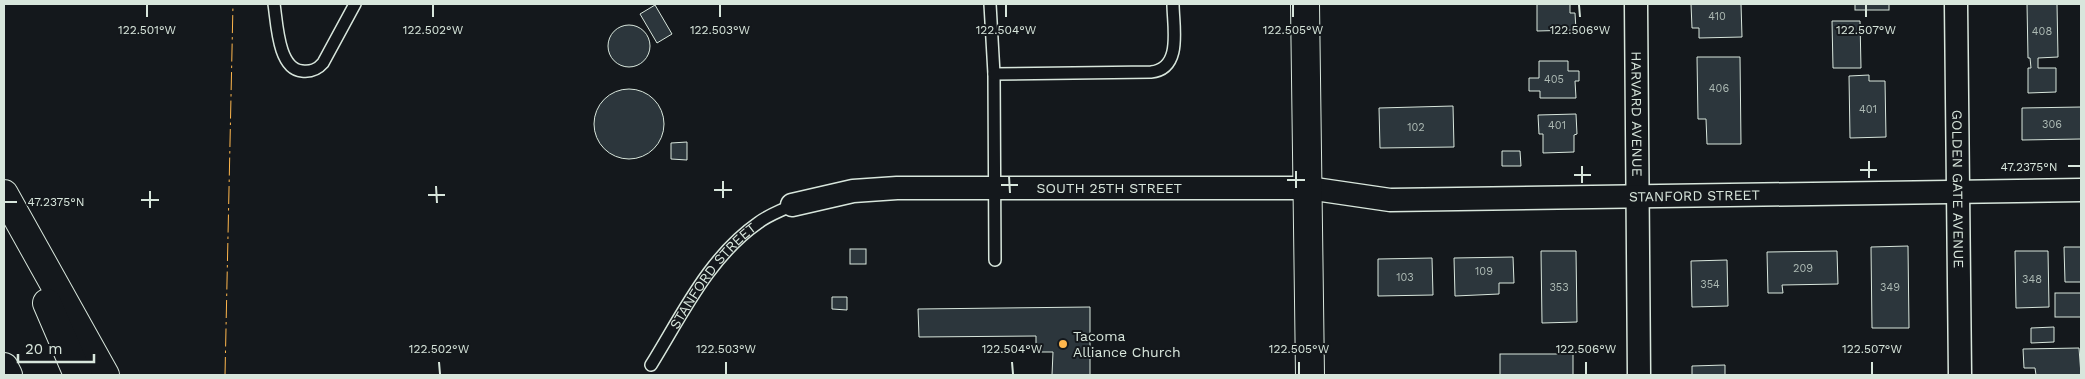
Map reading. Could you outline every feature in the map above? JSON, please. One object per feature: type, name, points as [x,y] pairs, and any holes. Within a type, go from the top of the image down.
[{"type":"main road","points":[[1306,4],[1310,375]]},
{"type":"main road","points":[[4,194],[105,375]]},
{"type":"main road","points":[[4,203],[78,375]]},
{"type":"main road","points":[[4,366],[8,375]]},
{"type":"street","name":"HARVARD AVENUE","points":[[1636,4],[1639,375]]},
{"type":"street","name":"GOLDEN GATE AVENUE","points":[[1956,4],[1960,375]]},
{"type":"street","name":"SOUTH 25TH STREET","points":[[792,205],[853,191],[897,188],[1308,188]]},
{"type":"street","name":"STANFORD STREET","points":[[1308,188],[1390,200],[2081,190]]},
{"type":"lane","points":[[274,4],[287,63],[292,68],[304,71],[314,70],[323,63],[355,4]]},
{"type":"lane","points":[[990,4],[994,74],[995,260]]},
{"type":"lane","points":[[994,74],[1151,72],[1162,69],[1170,63],[1173,54],[1173,4]]},
{"type":"lane","name":"STANFORD STREET","points":[[651,365],[712,266],[731,245],[759,222],[792,205]]},
{"type":"building","points":[[1537,4],[1570,4],[1570,13],[1575,13],[1576,30],[1537,31]]},
{"type":"building","points":[[1691,4],[1741,4],[1742,37],[1699,38],[1699,28],[1692,28]]},
{"type":"building","points":[[1855,4],[1889,4],[1889,10],[1855,10]]},
{"type":"building","points":[[2027,4],[2057,4],[2058,57],[2038,58],[2038,68],[2056,68],[2056,92],[2028,93],[2028,68],[2031,68],[2030,58],[2028,58]]},
{"type":"building","points":[[655,5],[672,34],[657,43],[640,14]]},
{"type":"building","points":[[1832,21],[1860,21],[1861,68],[1833,68]]},
{"type":"building","points":[[629,25],[644,31],[650,46],[644,61],[629,67],[614,61],[608,46],[614,31]]},
{"type":"building","points":[[1697,57],[1740,57],[1741,144],[1707,144],[1706,119],[1698,119]]},
{"type":"building","points":[[1539,61],[1568,61],[1568,71],[1579,71],[1579,81],[1575,81],[1576,98],[1540,98],[1540,91],[1529,91],[1529,78],[1539,78]]},
{"type":"building","points":[[1869,75],[1869,81],[1885,81],[1886,137],[1850,138],[1849,76]]},
{"type":"building","points":[[629,89],[642,92],[654,99],[661,111],[664,124],[661,137],[654,149],[642,156],[629,159],[616,156],[604,149],[597,137],[594,124],[597,111],[604,99],[616,92]]},
{"type":"building","points":[[1453,106],[1454,147],[1380,148],[1379,108]]},
{"type":"building","points":[[2081,107],[2081,139],[2022,140],[2022,108]]},
{"type":"building","points":[[1576,114],[1577,134],[1574,135],[1574,152],[1543,153],[1543,134],[1539,134],[1538,115]]},
{"type":"building","points":[[687,142],[687,160],[671,159],[671,143]]},
{"type":"building","points":[[1502,151],[1520,151],[1521,166],[1502,166]]},
{"type":"building","points":[[1908,246],[1909,328],[1872,328],[1871,247]]},
{"type":"building","points":[[2064,247],[2081,247],[2081,282],[2065,282]]},
{"type":"building","points":[[850,249],[866,249],[866,264],[850,264]]},
{"type":"building","points":[[1541,251],[1576,251],[1577,322],[1542,323]]},
{"type":"building","points":[[1837,251],[1838,284],[1782,285],[1783,293],[1768,293],[1767,252]]},
{"type":"building","points":[[2015,251],[2048,251],[2049,307],[2016,308]]},
{"type":"building","points":[[1513,257],[1514,283],[1499,283],[1499,294],[1455,296],[1454,258]]},
{"type":"building","points":[[1432,258],[1433,295],[1378,296],[1378,259]]},
{"type":"building","points":[[1727,260],[1728,306],[1692,307],[1691,261]]},
{"type":"building","points":[[2055,293],[2081,293],[2081,317],[2055,317]]},
{"type":"building","points":[[832,297],[847,297],[847,310],[832,309]]},
{"type":"building","name":"Tacoma Alliance Church","points":[[1090,307],[1090,375],[1052,375],[1053,352],[1036,352],[1036,336],[919,337],[918,309]]},
{"type":"building","points":[[2054,327],[2054,342],[2031,343],[2031,328]]},
{"type":"building","points":[[2079,348],[2081,375],[2036,375],[2035,368],[2024,368],[2023,349]]},
{"type":"building","points":[[1500,354],[1573,354],[1573,375],[1500,375]]},
{"type":"building","points":[[1725,365],[1725,375],[1692,375],[1692,366]]},
{"type":"power","points":[[225,375],[233,4]]},
{"type":"place","name":"Tacoma Alliance Church","points":[[1063,344]]}]
